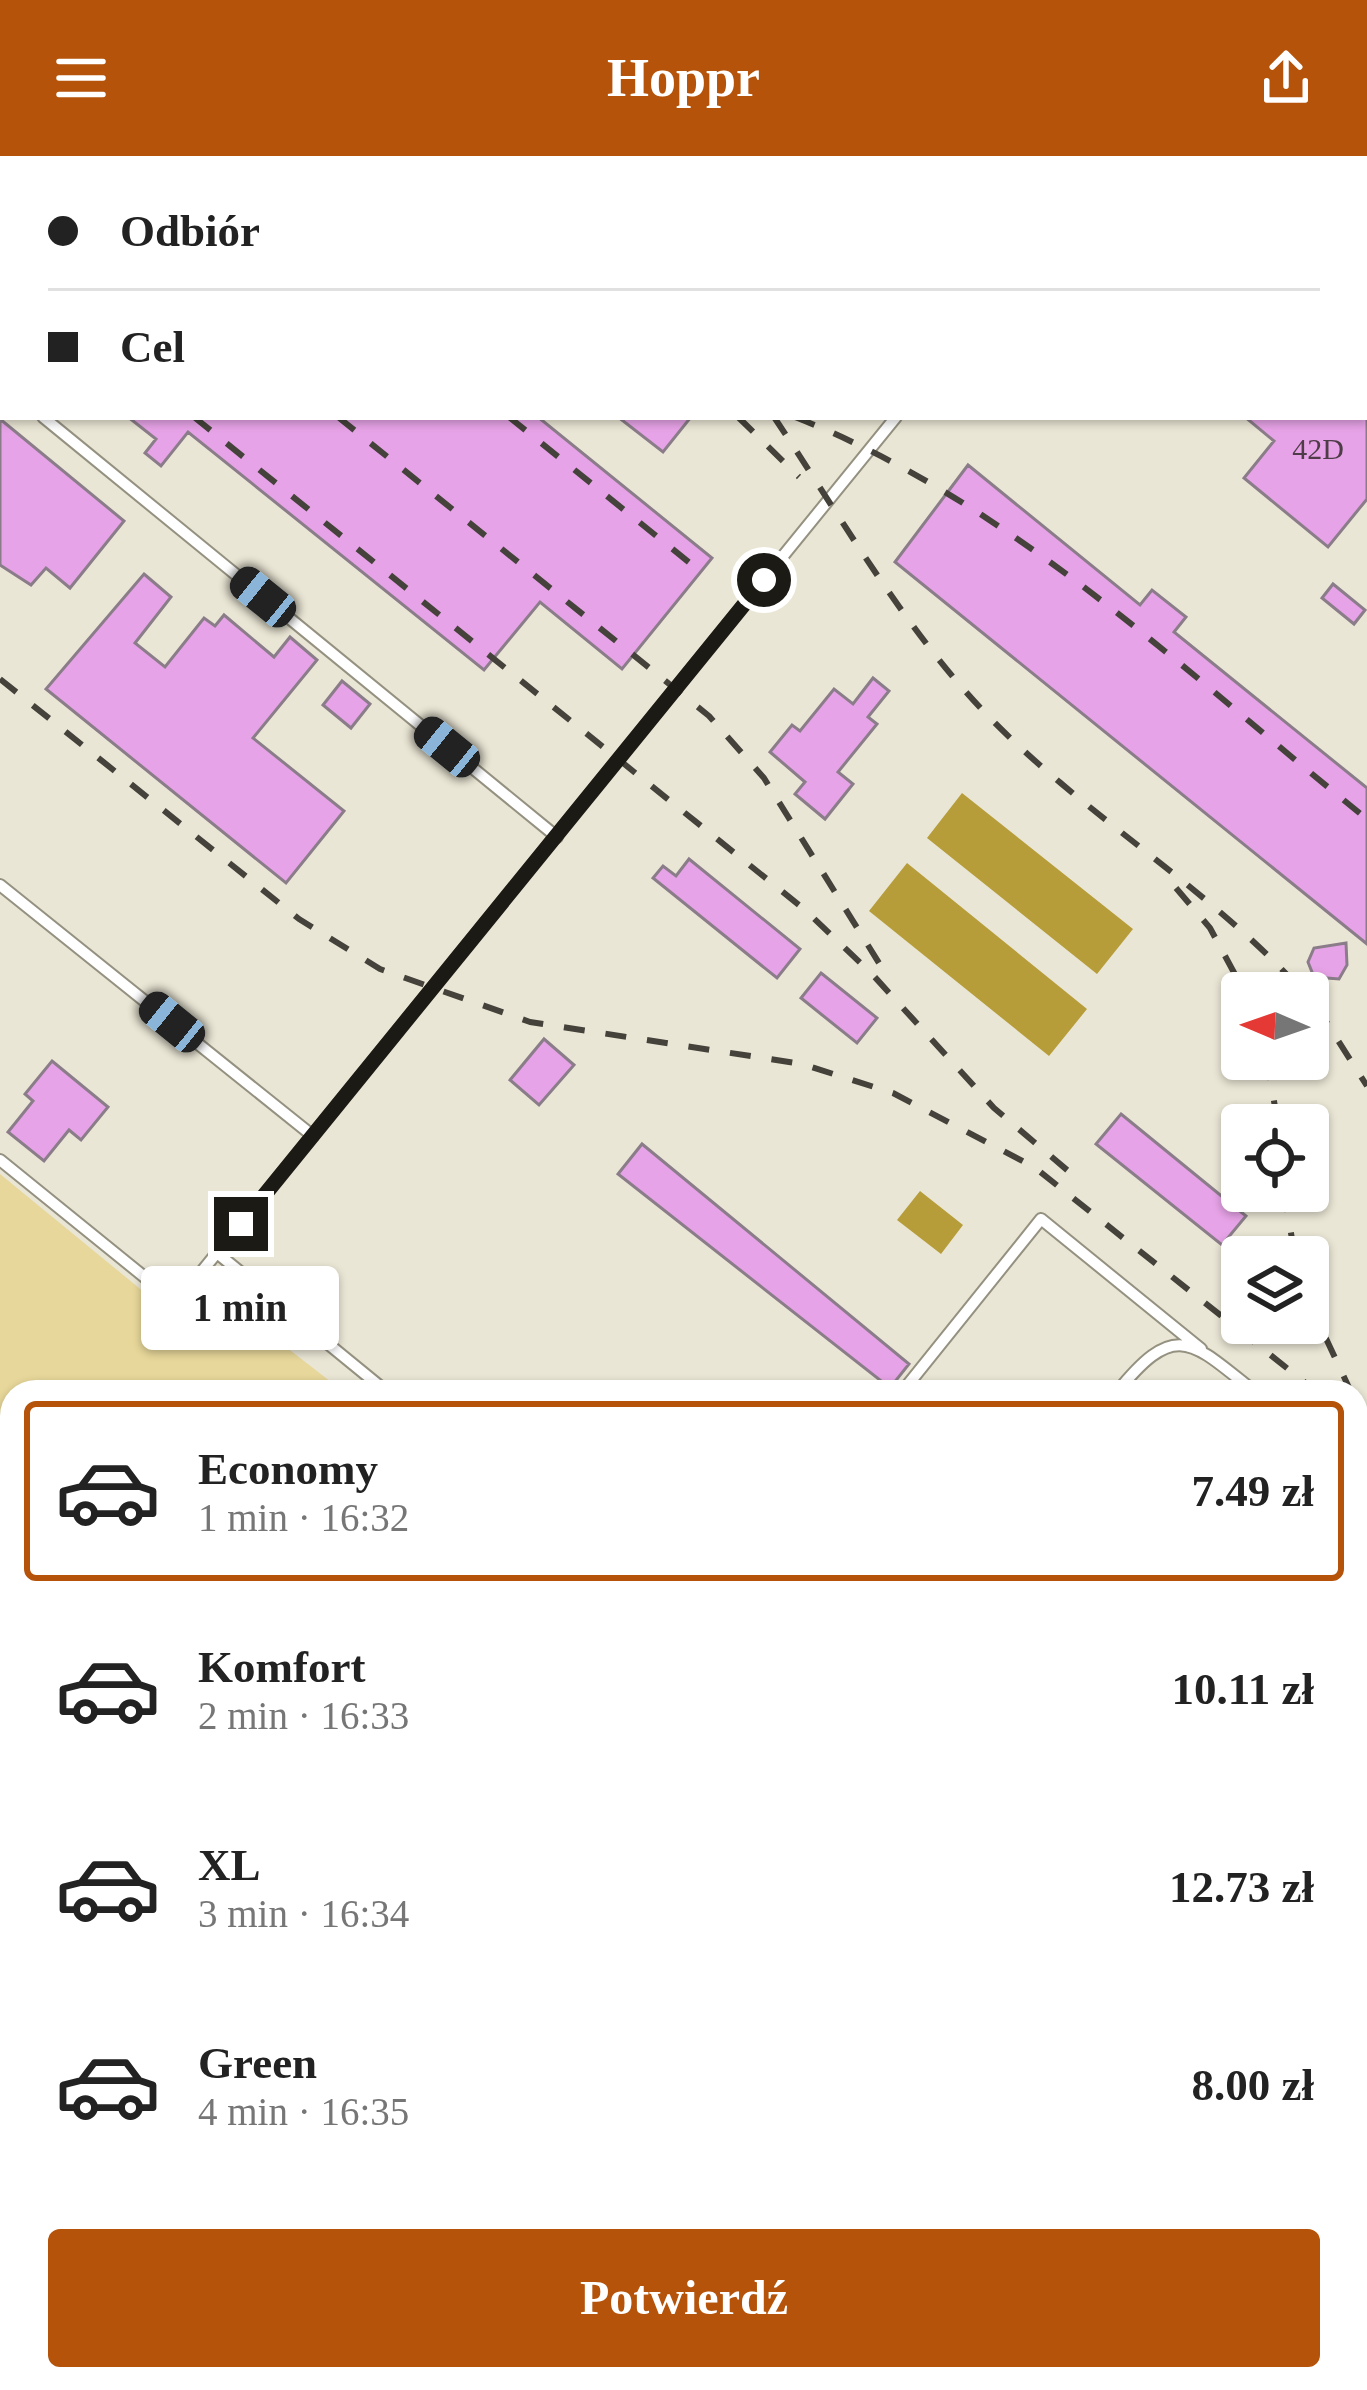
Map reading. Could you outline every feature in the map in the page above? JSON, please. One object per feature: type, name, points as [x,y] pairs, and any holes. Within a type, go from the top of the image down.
[{"type":"lane","points":[[47,420],[557,837]]},
{"type":"lane","points":[[0,1160],[171,1296],[181,1297],[894,420]]},
{"type":"lane","points":[[0,885],[314,1136]]},
{"type":"lane","points":[[912,1380],[1041,1219],[1240,1380]]},
{"type":"lane","points":[[217,1253],[372,1380]]},
{"type":"lane","points":[[1127,1380],[1146,1356],[1182,1344],[1201,1349]]},
{"type":"shaded area","points":[[962,793],[1133,929],[1097,974],[927,838]]},
{"type":"shaded area","points":[[907,863],[1087,1009],[1049,1056],[869,911]]},
{"type":"shaded area","points":[[0,1174],[161,1306],[185,1314],[220,1296],[328,1380],[0,1380]]},
{"type":"shaded area","points":[[920,1191],[963,1225],[941,1254],[897,1220]]},
{"type":"building","points":[[1,420],[124,521],[70,588],[46,568],[31,585],[0,565]]},
{"type":"building","points":[[132,420],[542,420],[712,558],[622,669],[540,602],[484,670],[188,432],[161,466],[145,453],[156,439]]},
{"type":"building","points":[[622,420],[689,420],[663,452]]},
{"type":"building","points":[[1249,420],[1367,420],[1367,499],[1328,547],[1244,478],[1274,441]]},
{"type":"building","points":[[968,465],[1140,605],[1152,590],[1186,617],[1174,632],[1367,788],[1367,944],[895,562]]},
{"type":"building","points":[[144,574],[171,597],[135,643],[165,667],[204,618],[215,626],[224,615],[274,657],[290,637],[317,660],[253,738],[344,811],[286,883],[46,689]]},
{"type":"building","points":[[1333,584],[1365,610],[1354,624],[1322,598]]},
{"type":"building","points":[[873,678],[889,691],[868,717],[877,724],[838,772],[853,784],[825,819],[795,794],[805,782],[770,752],[792,725],[800,731],[834,689],[853,704]]},
{"type":"building","points":[[342,681],[370,704],[351,728],[323,705]]},
{"type":"building","points":[[689,859],[800,949],[777,978],[653,878],[663,866],[676,876]]},
{"type":"building","points":[[1346,943],[1347,965],[1339,979],[1329,978],[1329,972],[1312,972],[1308,962],[1314,948]]},
{"type":"building","points":[[821,973],[877,1018],[857,1043],[801,998]]},
{"type":"building","points":[[544,1039],[574,1065],[539,1105],[510,1080]]},
{"type":"building","points":[[52,1061],[108,1107],[81,1140],[69,1130],[44,1161],[8,1132],[33,1101],[25,1094]]},
{"type":"building","points":[[1121,1114],[1221,1196],[1221,1212],[1246,1216],[1229,1236],[1221,1236],[1221,1244],[1096,1144]]},
{"type":"building","points":[[642,1144],[909,1364],[896,1380],[880,1380],[618,1174]]},
{"type":"railway","points":[[198,420],[804,909],[872,974],[994,1108],[1080,1181]]},
{"type":"railway","points":[[342,420],[709,716],[764,778],[884,971]]},
{"type":"railway","points":[[513,420],[701,572]]},
{"type":"railway","points":[[741,420],[799,477]]},
{"type":"railway","points":[[776,420],[877,575],[962,688],[1031,758],[1230,921],[1284,972]]},
{"type":"railway","points":[[802,420],[875,453],[1024,544],[1164,651],[1367,819]]},
{"type":"railway","points":[[0,679],[299,919],[380,969],[530,1022],[802,1064],[893,1093],[1034,1167],[1302,1380]]},
{"type":"railway","points":[[1176,888],[1210,928],[1234,972]]},
{"type":"railway","points":[[1329,1026],[1367,1086]]},
{"type":"railway","points":[[1270,1080],[1274,1104]]},
{"type":"railway","points":[[1288,1212],[1292,1236]]},
{"type":"railway","points":[[1329,1344],[1345,1380]]},
{"type":"route","points":[[241,1224],[764,580]]}]
